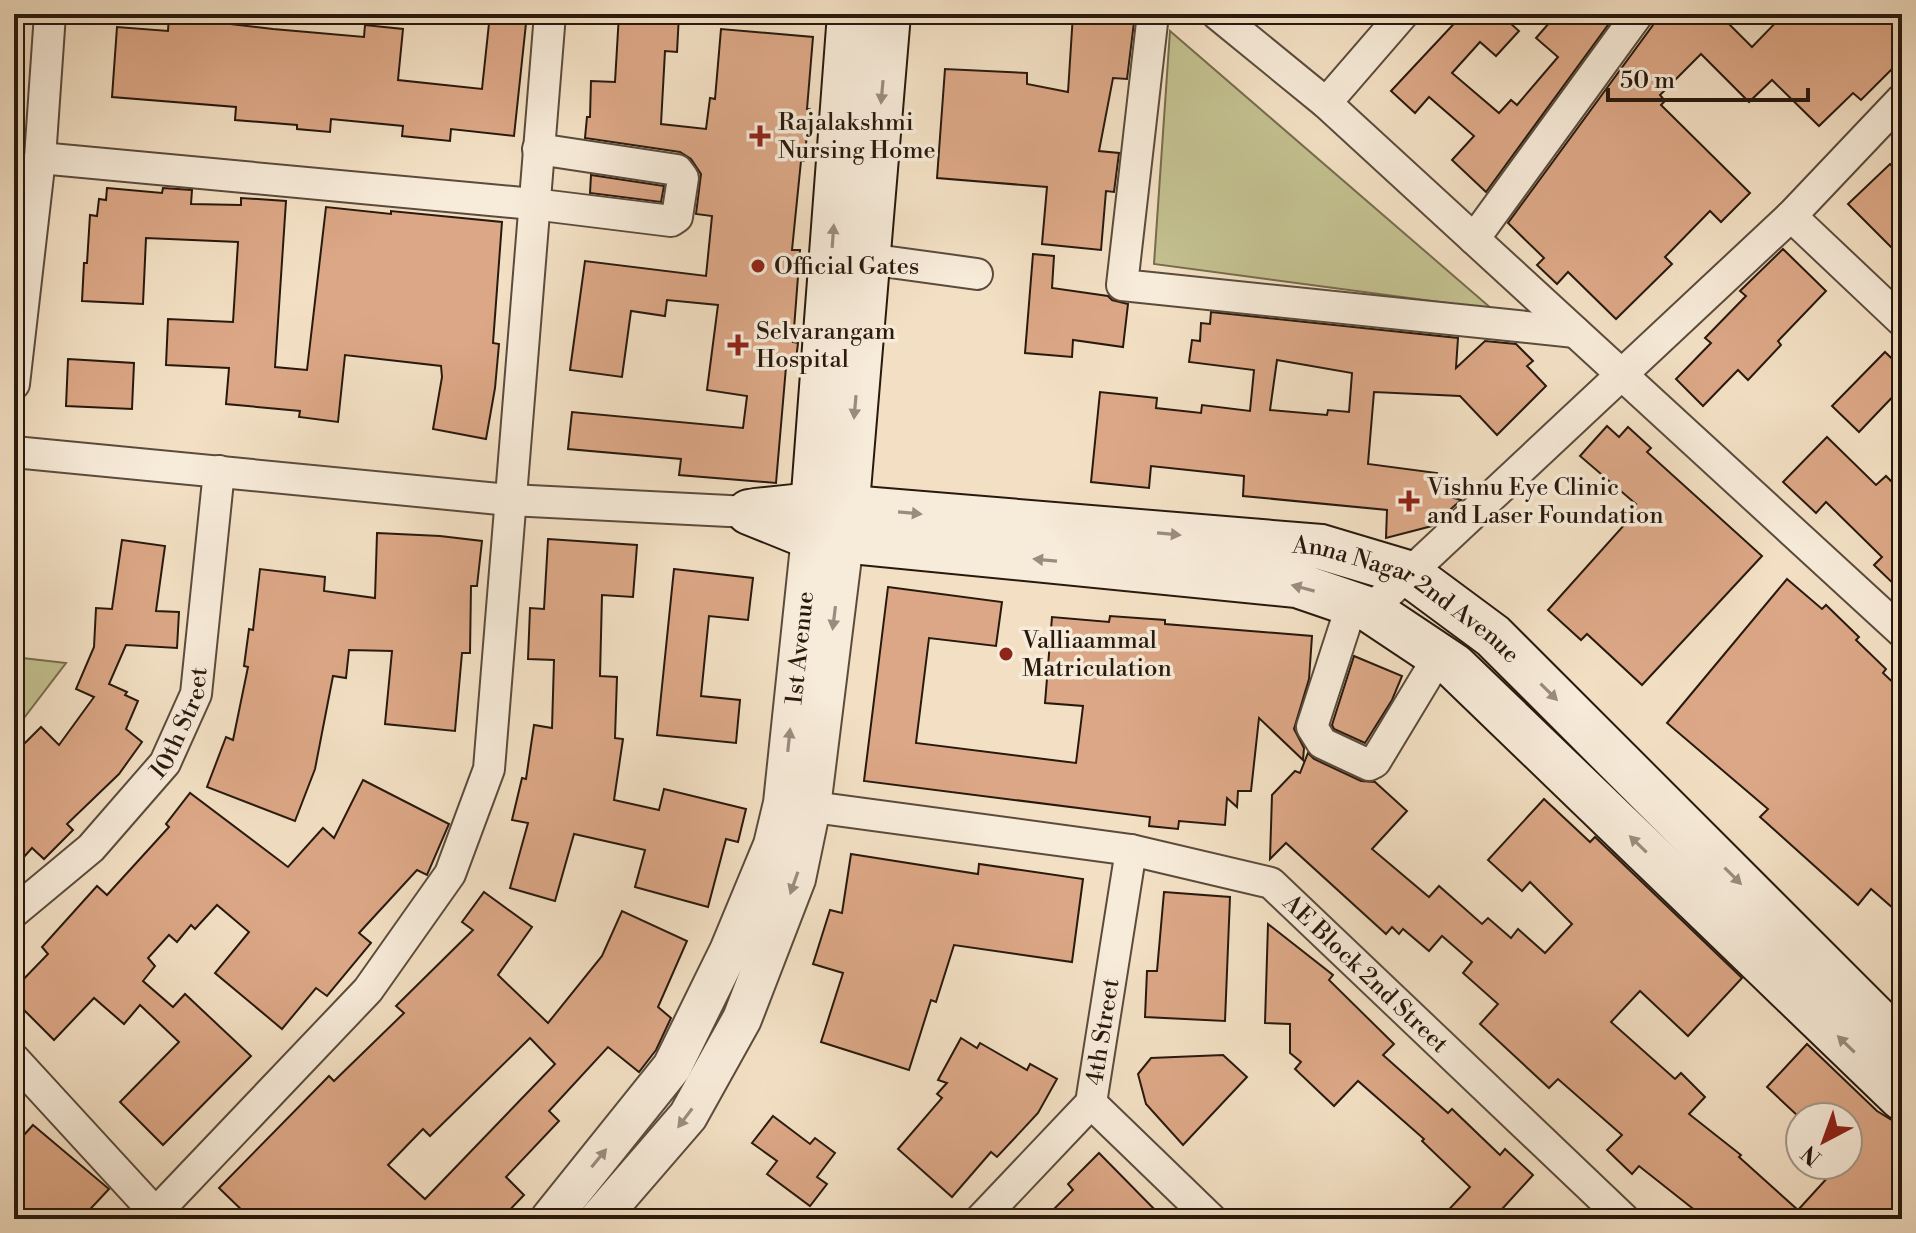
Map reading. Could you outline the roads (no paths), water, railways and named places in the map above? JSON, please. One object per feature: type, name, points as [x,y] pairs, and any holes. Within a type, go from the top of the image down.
[{"type":"main road","name":"1st Avenue","points":[[828,522],[850,14]]},
{"type":"main road","name":"1st Avenue","points":[[828,522],[868,259],[888,14]]},
{"type":"main road","name":"Anna Nagar 2nd Avenue","points":[[749,512],[1297,585],[1361,607],[1439,656],[1466,677],[1902,1098]]},
{"type":"main road","name":"Anna Nagar 2nd Avenue","points":[[828,522],[1321,547],[1408,573],[1493,636],[1902,1045]]},
{"type":"street","points":[[14,384],[40,158],[50,14]]},
{"type":"street","points":[[14,1059],[155,1217],[368,990],[450,874],[489,769],[550,14]]},
{"type":"street","points":[[1153,14],[1122,285],[1575,332]]},
{"type":"street","points":[[1217,14],[1326,103],[1902,632]]},
{"type":"street","points":[[1326,103],[1403,14]]},
{"type":"street","points":[[1474,239],[1638,14]]},
{"type":"street","points":[[1439,656],[1375,762],[1369,765],[1322,743],[1312,727],[1361,607],[1408,573],[1791,216],[1902,99]]},
{"type":"street","points":[[40,158],[533,204],[671,221],[679,213],[683,178],[681,173],[670,168],[538,149]]},
{"type":"street","points":[[1791,216],[1902,321]]},
{"type":"street","points":[[868,259],[977,274]]},
{"type":"street","points":[[14,452],[510,500],[749,512]]},
{"type":"street","name":"10th Street","points":[[14,912],[91,848],[165,763],[196,694],[219,471]]},
{"type":"street","name":"1st Avenue","points":[[599,1219],[688,1116],[742,1019],[796,879],[797,805],[828,522]]},
{"type":"street","name":"1st Avenue","points":[[550,1219],[672,1067],[729,951],[773,845],[797,805]]},
{"type":"street","name":"AE Block 2nd Street","points":[[797,805],[1131,850],[1271,883],[1624,1219]]},
{"type":"street","name":"4th Street","points":[[981,1219],[1091,1103],[1131,850]]},
{"type":"street","points":[[1091,1103],[1211,1219]]},
{"type":"place","name":"Rajalakshmi Nursing Home","points":[[760,136]]},
{"type":"place","name":"Official Gates","points":[[758,266]]},
{"type":"place","name":"Selvarangam Hospital","points":[[738,345]]},
{"type":"place","name":"Vishnu Eye Clinic and Laser Foundation","points":[[1409,501]]},
{"type":"place","name":"Valliaammal Matriculation","points":[[1006,654]]}]
